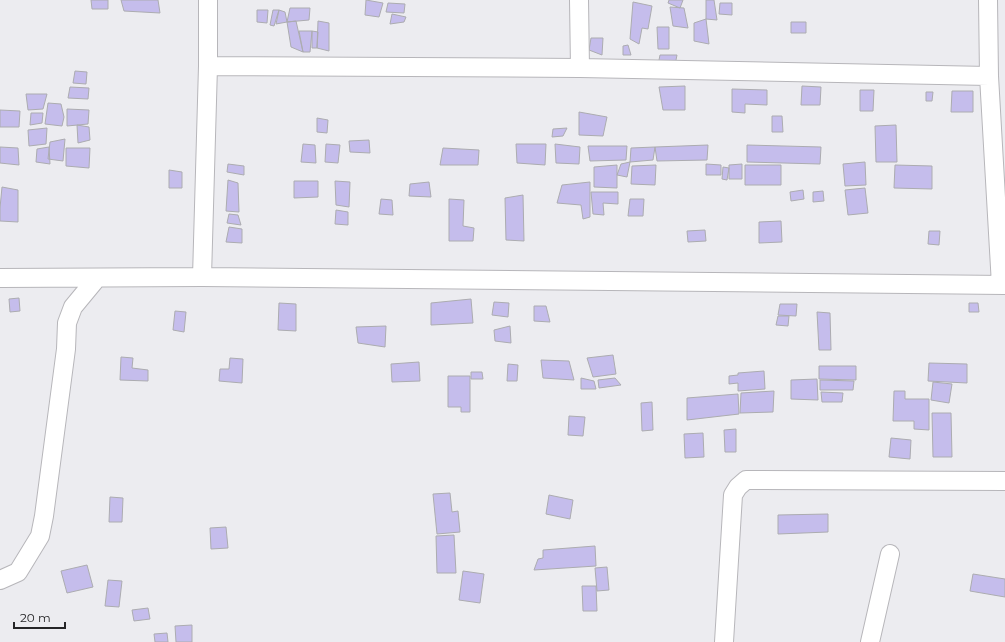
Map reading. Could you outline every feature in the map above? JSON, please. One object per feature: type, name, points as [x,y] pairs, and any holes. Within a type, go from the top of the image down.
[{"type":"street","points":[[202,277],[208,66],[208,0]]},
{"type":"street","points":[[579,0],[580,68]]},
{"type":"street","points":[[0,278],[202,277],[1003,285],[989,76],[988,0]]},
{"type":"street","points":[[208,66],[580,68],[989,76]]},
{"type":"street","points":[[0,580],[18,572],[40,536],[44,516],[66,349],[68,323],[73,306],[97,278]]},
{"type":"street","points":[[724,642],[733,495],[738,487],[746,480],[1005,481]]},
{"type":"street","points":[[870,642],[890,554]]},
{"type":"building","points":[[91,0],[108,0],[108,9],[92,9]]},
{"type":"building","points":[[121,0],[158,0],[160,13],[124,11]]},
{"type":"building","points":[[366,0],[383,3],[379,17],[365,15]]},
{"type":"building","points":[[669,0],[683,0],[680,8],[668,3]]},
{"type":"building","points":[[706,0],[714,0],[717,20],[706,19]]},
{"type":"building","points":[[633,2],[652,6],[648,29],[642,28],[639,44],[630,39]]},
{"type":"building","points":[[388,3],[405,4],[404,13],[386,12]]},
{"type":"building","points":[[720,3],[732,3],[732,15],[719,14]]},
{"type":"building","points":[[670,7],[684,8],[688,28],[673,26]]},
{"type":"building","points":[[290,8],[310,8],[309,20],[287,22]]},
{"type":"building","points":[[257,10],[268,10],[267,23],[257,22]]},
{"type":"building","points":[[273,10],[279,10],[274,26],[270,25]]},
{"type":"building","points":[[279,10],[285,12],[287,22],[276,24]]},
{"type":"building","points":[[392,14],[406,17],[404,22],[390,24]]},
{"type":"building","points":[[706,19],[709,44],[694,41],[694,23]]},
{"type":"building","points":[[296,21],[303,52],[291,47],[287,22]]},
{"type":"building","points":[[318,21],[329,23],[329,51],[317,48]]},
{"type":"building","points":[[791,22],[806,22],[806,33],[791,33]]},
{"type":"building","points":[[657,27],[669,27],[669,49],[658,49]]},
{"type":"building","points":[[299,31],[312,31],[310,52],[303,52]]},
{"type":"building","points":[[312,31],[318,32],[317,48],[312,48]]},
{"type":"building","points":[[591,38],[603,38],[602,55],[589,50]]},
{"type":"building","points":[[628,45],[631,55],[623,55],[623,46]]},
{"type":"building","points":[[660,55],[677,55],[675,65],[658,65]]},
{"type":"building","points":[[75,71],[87,72],[86,84],[73,83]]},
{"type":"building","points":[[685,86],[685,110],[663,110],[659,87]]},
{"type":"building","points":[[802,86],[821,87],[820,105],[801,105]]},
{"type":"building","points":[[70,87],[89,88],[88,99],[68,98]]},
{"type":"building","points":[[732,89],[767,90],[767,105],[745,104],[745,113],[732,112]]},
{"type":"building","points":[[860,90],[874,90],[873,111],[860,111]]},
{"type":"building","points":[[952,91],[973,91],[973,112],[951,112]]},
{"type":"building","points":[[926,92],[933,92],[932,101],[926,101]]},
{"type":"building","points":[[26,94],[47,94],[43,109],[28,110]]},
{"type":"building","points":[[48,103],[61,104],[64,117],[62,126],[45,124]]},
{"type":"building","points":[[67,109],[89,110],[88,124],[67,126]]},
{"type":"building","points":[[0,110],[20,111],[19,127],[0,127]]},
{"type":"building","points":[[579,112],[607,117],[603,136],[579,135]]},
{"type":"building","points":[[31,113],[43,113],[42,123],[30,125]]},
{"type":"building","points":[[772,116],[782,116],[783,132],[772,132]]},
{"type":"building","points":[[317,118],[328,120],[327,133],[317,132]]},
{"type":"building","points":[[77,125],[89,127],[90,140],[78,143]]},
{"type":"building","points":[[896,125],[897,162],[876,162],[875,126]]},
{"type":"building","points":[[47,128],[46,144],[29,146],[28,130]]},
{"type":"building","points":[[567,128],[563,136],[552,137],[553,129]]},
{"type":"building","points":[[65,139],[63,161],[48,159],[50,142]]},
{"type":"building","points":[[369,140],[370,153],[350,152],[349,141]]},
{"type":"building","points":[[303,144],[315,145],[316,163],[301,162]]},
{"type":"building","points":[[326,144],[340,145],[338,163],[325,162]]},
{"type":"building","points":[[516,144],[546,144],[545,165],[517,163]]},
{"type":"building","points":[[555,144],[580,147],[579,164],[556,163]]},
{"type":"building","points":[[708,145],[707,160],[657,161],[655,147]]},
{"type":"building","points":[[747,145],[821,147],[820,164],[747,162]]},
{"type":"building","points":[[588,146],[627,146],[626,160],[590,161]]},
{"type":"building","points":[[0,147],[18,148],[19,165],[0,163]]},
{"type":"building","points":[[49,147],[50,164],[36,162],[37,149]]},
{"type":"building","points":[[655,147],[653,160],[630,162],[631,148]]},
{"type":"building","points":[[66,148],[90,148],[89,168],[66,166]]},
{"type":"building","points":[[443,148],[479,150],[478,165],[440,165]]},
{"type":"building","points":[[630,162],[627,177],[617,175],[621,164]]},
{"type":"building","points":[[865,162],[866,185],[845,186],[843,164]]},
{"type":"building","points":[[228,164],[244,166],[244,175],[227,172]]},
{"type":"building","points":[[706,164],[721,165],[721,175],[706,175]]},
{"type":"building","points":[[742,164],[742,179],[729,179],[729,165]]},
{"type":"building","points":[[617,165],[617,188],[594,187],[594,167]]},
{"type":"building","points":[[656,165],[655,185],[631,184],[632,166]]},
{"type":"building","points":[[745,165],[781,165],[781,185],[745,185]]},
{"type":"building","points":[[895,165],[932,166],[932,189],[894,188]]},
{"type":"building","points":[[723,167],[729,168],[727,180],[722,179]]},
{"type":"building","points":[[169,170],[182,172],[182,188],[169,188]]},
{"type":"building","points":[[228,180],[238,183],[239,212],[226,211]]},
{"type":"building","points":[[294,181],[318,181],[318,197],[294,198]]},
{"type":"building","points":[[335,181],[350,182],[349,207],[336,205]]},
{"type":"building","points":[[429,182],[431,197],[409,196],[410,184]]},
{"type":"building","points":[[590,182],[590,217],[583,219],[581,205],[557,203],[562,185]]},
{"type":"building","points":[[2,187],[18,190],[18,222],[0,221]]},
{"type":"building","points":[[865,188],[868,213],[848,215],[845,190]]},
{"type":"building","points":[[803,190],[804,199],[791,201],[790,192]]},
{"type":"building","points":[[823,191],[824,201],[813,202],[813,192]]},
{"type":"building","points":[[591,192],[618,192],[618,204],[603,203],[604,215],[593,214]]},
{"type":"building","points":[[523,195],[524,241],[506,240],[505,198]]},
{"type":"building","points":[[381,199],[392,200],[393,215],[379,214]]},
{"type":"building","points":[[449,199],[464,200],[463,226],[474,228],[473,241],[449,241]]},
{"type":"building","points":[[630,199],[644,199],[643,216],[628,216]]},
{"type":"building","points":[[336,210],[348,212],[348,225],[335,224]]},
{"type":"building","points":[[229,214],[238,215],[241,225],[227,223]]},
{"type":"building","points":[[781,221],[782,242],[759,243],[759,222]]},
{"type":"building","points":[[229,227],[242,229],[242,243],[226,242]]},
{"type":"building","points":[[705,230],[706,241],[688,242],[687,231]]},
{"type":"building","points":[[929,231],[940,231],[939,245],[928,244]]},
{"type":"building","points":[[19,298],[20,311],[10,312],[9,299]]},
{"type":"building","points":[[471,299],[473,323],[431,325],[431,303]]},
{"type":"building","points":[[494,302],[509,303],[508,317],[492,315]]},
{"type":"building","points":[[279,303],[296,304],[296,331],[278,330]]},
{"type":"building","points":[[969,303],[978,303],[979,312],[969,312]]},
{"type":"building","points":[[780,304],[797,304],[796,316],[778,315]]},
{"type":"building","points":[[534,306],[546,306],[550,322],[534,321]]},
{"type":"building","points":[[175,311],[186,312],[184,332],[173,330]]},
{"type":"building","points":[[817,312],[830,313],[831,350],[819,350]]},
{"type":"building","points":[[778,316],[789,316],[788,326],[776,325]]},
{"type":"building","points":[[386,326],[385,347],[358,343],[356,327]]},
{"type":"building","points":[[510,326],[511,343],[495,341],[494,330]]},
{"type":"building","points":[[613,355],[616,374],[593,377],[587,358]]},
{"type":"building","points":[[121,357],[133,358],[132,368],[148,370],[148,381],[120,380]]},
{"type":"building","points":[[230,358],[243,359],[242,383],[219,381],[220,369],[229,369]]},
{"type":"building","points":[[541,360],[569,361],[574,380],[543,378]]},
{"type":"building","points":[[419,362],[420,381],[392,382],[391,364]]},
{"type":"building","points":[[929,363],[967,364],[967,383],[928,381]]},
{"type":"building","points":[[508,364],[518,365],[517,381],[507,381]]},
{"type":"building","points":[[819,366],[856,366],[856,380],[819,379]]},
{"type":"building","points":[[764,371],[765,389],[738,391],[738,383],[729,384],[729,376],[738,375],[738,373]]},
{"type":"building","points":[[471,372],[482,372],[483,379],[471,379]]},
{"type":"building","points":[[448,376],[470,376],[470,412],[461,412],[461,407],[448,407]]},
{"type":"building","points":[[581,378],[594,381],[596,389],[581,389]]},
{"type":"building","points":[[615,378],[621,385],[599,388],[598,380]]},
{"type":"building","points":[[817,379],[818,400],[791,399],[791,380]]},
{"type":"building","points":[[820,380],[854,381],[853,390],[820,390]]},
{"type":"building","points":[[933,382],[952,384],[949,403],[931,400]]},
{"type":"building","points":[[774,391],[773,412],[740,413],[741,393]]},
{"type":"building","points":[[894,391],[905,391],[905,399],[929,399],[929,430],[914,429],[914,421],[893,421]]},
{"type":"building","points":[[821,392],[843,393],[842,402],[822,402]]},
{"type":"building","points":[[738,394],[739,414],[687,420],[687,398]]},
{"type":"building","points":[[652,402],[653,430],[642,431],[641,403]]},
{"type":"building","points":[[932,413],[951,413],[952,457],[933,457]]},
{"type":"building","points":[[569,416],[585,417],[583,436],[568,435]]},
{"type":"building","points":[[736,429],[736,452],[725,452],[724,430]]},
{"type":"building","points":[[703,433],[704,457],[685,458],[684,434]]},
{"type":"building","points":[[891,438],[911,440],[910,459],[889,457]]},
{"type":"building","points":[[450,493],[452,512],[458,511],[460,532],[437,534],[433,494]]},
{"type":"building","points":[[549,495],[573,500],[570,519],[546,514]]},
{"type":"building","points":[[110,497],[123,498],[122,522],[109,522]]},
{"type":"building","points":[[828,514],[828,532],[778,534],[778,515]]},
{"type":"building","points":[[226,527],[228,548],[211,549],[210,528]]},
{"type":"building","points":[[454,535],[456,573],[437,573],[436,536]]},
{"type":"building","points":[[595,546],[596,566],[534,570],[538,559],[543,558],[543,550]]},
{"type":"building","points":[[87,565],[93,587],[67,593],[61,571]]},
{"type":"building","points":[[607,567],[609,590],[597,591],[595,568]]},
{"type":"building","points":[[463,571],[484,574],[480,603],[459,600]]},
{"type":"building","points":[[973,574],[1005,579],[1005,597],[970,591]]},
{"type":"building","points":[[108,580],[122,581],[119,607],[105,606]]},
{"type":"building","points":[[582,586],[596,586],[597,611],[583,611]]},
{"type":"building","points":[[148,608],[150,619],[134,621],[132,610]]},
{"type":"building","points":[[192,625],[192,642],[176,642],[175,626]]},
{"type":"building","points":[[167,633],[168,642],[155,642],[154,634]]}]
